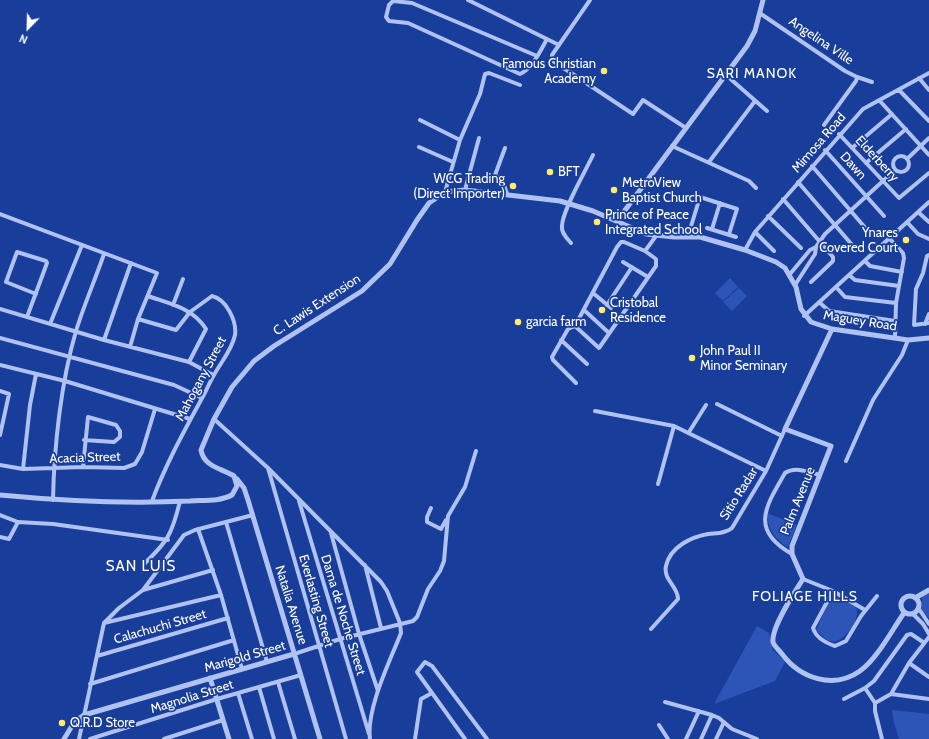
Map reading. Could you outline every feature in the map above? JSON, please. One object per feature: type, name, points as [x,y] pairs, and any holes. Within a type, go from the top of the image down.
[{"type":"street","points":[[468,0],[559,45]]},
{"type":"street","points":[[590,0],[552,55],[553,61],[633,114],[643,100],[686,128]]},
{"type":"street","points":[[617,220],[748,46],[761,14],[763,0]]},
{"type":"street","points":[[537,56],[412,3],[393,1],[389,4],[386,17],[389,20],[408,23],[517,73],[524,72],[537,56],[547,39]]},
{"type":"street","name":"Angelina Ville","points":[[761,14],[857,77],[872,82]]},
{"type":"street","name":"Mimosa Road","points":[[745,250],[755,232],[768,216],[863,108],[899,90],[929,72]]},
{"type":"street","points":[[445,192],[460,140],[480,94],[485,74],[489,73],[520,85]]},
{"type":"street","points":[[726,75],[768,111]]},
{"type":"street","points":[[824,125],[856,81],[857,77]]},
{"type":"street","points":[[918,78],[929,90]]},
{"type":"street","points":[[899,90],[929,121]]},
{"type":"street","points":[[879,100],[929,154]]},
{"type":"street","points":[[709,162],[755,101]]},
{"type":"street","points":[[852,148],[892,114]]},
{"type":"street","points":[[420,120],[460,140]]},
{"type":"street","points":[[866,163],[906,129]]},
{"type":"street","name":"Elderberry","points":[[839,134],[899,198],[929,173]]},
{"type":"street","points":[[465,190],[479,138]]},
{"type":"street","points":[[907,159],[929,138]]},
{"type":"street","points":[[672,146],[749,181],[756,188]]},
{"type":"street","points":[[419,147],[453,162]]},
{"type":"street","points":[[505,148],[495,175],[503,182],[507,194]]},
{"type":"street","name":"Dawn","points":[[825,150],[884,216]]},
{"type":"street","points":[[571,242],[563,234],[562,227],[569,204],[593,155]]},
{"type":"street","points":[[901,156],[907,159],[909,164],[907,170],[901,172],[895,170],[893,164],[896,158],[901,156]]},
{"type":"street","points":[[812,166],[868,231]]},
{"type":"street","points":[[795,285],[815,254],[816,247],[820,241],[834,225],[895,170]]},
{"type":"street","points":[[798,182],[852,246]]},
{"type":"street","name":"C. Lawis Extension","points":[[236,479],[229,473],[209,464],[202,455],[202,446],[214,419],[232,387],[254,361],[274,346],[362,291],[390,264],[429,203],[445,192],[465,190],[537,197],[569,204],[617,220]]},
{"type":"street","points":[[688,236],[700,196],[738,209],[729,234]]},
{"type":"street","points":[[783,199],[833,257],[832,260],[811,282]]},
{"type":"street","points":[[804,316],[929,202]]},
{"type":"street","points":[[720,203],[710,229],[736,237]]},
{"type":"street","points":[[918,212],[929,222]]},
{"type":"street","points":[[0,214],[157,273],[138,320],[130,347]]},
{"type":"street","points":[[768,216],[801,248]]},
{"type":"street","name":"Maguey Road","points":[[617,220],[637,231],[656,236],[700,237],[745,250],[776,262],[790,274],[795,285],[804,316],[810,322],[832,329],[908,340],[929,338]]},
{"type":"street","points":[[907,222],[918,234],[929,239]]},
{"type":"street","points":[[755,232],[774,251]]},
{"type":"street","points":[[645,251],[656,236]]},
{"type":"street","points":[[889,238],[903,253],[904,258],[896,303],[895,338]]},
{"type":"street","points":[[574,326],[599,348],[648,277],[657,262],[656,259],[645,251],[624,242],[620,243],[584,310],[574,326],[571,327],[561,340],[552,358],[576,383]]},
{"type":"street","points":[[50,324],[82,245]]},
{"type":"street","points":[[790,274],[810,250],[816,247]]},
{"type":"street","points":[[27,318],[36,294],[47,262],[17,252],[6,282],[36,294]]},
{"type":"street","points":[[53,500],[53,469],[65,381],[76,332],[104,254]]},
{"type":"street","points":[[928,256],[923,274],[916,289],[914,325],[927,324],[929,314]]},
{"type":"street","points":[[865,261],[870,266],[902,272]]},
{"type":"street","points":[[623,262],[648,277]]},
{"type":"street","points":[[104,340],[131,263]]},
{"type":"street","points":[[607,304],[632,268]]},
{"type":"street","points":[[850,275],[855,280],[899,286]]},
{"type":"street","points":[[173,305],[183,279]]},
{"type":"street","points":[[836,287],[845,297],[896,303]]},
{"type":"street","points":[[592,293],[611,308]]},
{"type":"street","points":[[148,296],[190,312],[199,318],[206,329],[189,362]]},
{"type":"street","name":"Mahogany Street","points":[[138,320],[176,330],[190,312],[212,296],[218,297],[234,319],[235,334],[232,347],[213,375],[190,419],[163,472],[152,501]]},
{"type":"street","points":[[819,302],[829,311],[895,321]]},
{"type":"street","points":[[0,309],[104,340],[189,362],[213,375]]},
{"type":"street","points":[[584,310],[609,333]]},
{"type":"street","name":"Sitio Radar","points":[[651,630],[678,599],[678,593],[666,575],[666,566],[672,552],[680,545],[698,536],[729,530],[766,471],[832,329]]},
{"type":"street","points":[[0,338],[174,385],[202,398]]},
{"type":"street","points":[[561,340],[587,364]]},
{"type":"street","points":[[846,461],[873,400],[902,355],[908,340]]},
{"type":"street","points":[[0,365],[65,381],[190,419]]},
{"type":"street","points":[[23,469],[30,405],[36,374]]},
{"type":"street","points":[[0,392],[9,394],[0,434]]},
{"type":"street","points":[[717,404],[782,436]]},
{"type":"street","points":[[689,432],[706,405]]},
{"type":"street","name":"Acacia Street","points":[[0,465],[23,469],[84,467],[124,468],[135,464],[142,452],[155,409]]},
{"type":"street","points":[[595,411],[674,426],[689,432],[766,471]]},
{"type":"street","points":[[84,440],[114,442],[120,437],[120,431],[116,425],[88,417],[84,440],[84,467]]},
{"type":"street","points":[[214,419],[268,468],[331,533],[365,564],[387,591],[400,623],[402,633],[372,712],[369,738]]},
{"type":"street","points":[[658,484],[674,426]]},
{"type":"street","name":"Palm Avenue","points":[[785,429],[833,445],[793,541],[792,554],[803,579]]},
{"type":"street","points":[[431,508],[427,517],[427,522],[438,529],[444,525],[465,487],[476,450]]},
{"type":"street","name":"Everlasting Street","points":[[268,468],[346,739]]},
{"type":"street","points":[[792,554],[781,548],[773,540],[769,532],[764,514],[767,504],[785,473],[789,470],[795,469],[820,475]]},
{"type":"street","points":[[0,495],[53,500],[180,501],[228,498],[236,490],[236,479]]},
{"type":"street","name":"Natalia Avenue","points":[[236,479],[244,488],[253,515],[320,739]]},
{"type":"street","name":"Dama de Noche Street","points":[[298,499],[369,738]]},
{"type":"street","points":[[143,565],[168,540],[176,520],[180,501]]},
{"type":"street","points":[[0,515],[18,522],[53,524],[168,540]]},
{"type":"street","points":[[79,739],[104,623],[119,608],[143,590],[184,535],[198,529],[253,515]]},
{"type":"street","name":"Marigold Street","points":[[84,714],[242,670],[359,634],[413,621],[417,617],[428,589],[440,571],[444,560],[448,516]]},
{"type":"street","points":[[0,537],[9,539],[18,522]]},
{"type":"street","points":[[226,522],[267,662]]},
{"type":"street","points":[[198,529],[221,594],[242,670]]},
{"type":"street","points":[[331,533],[359,634],[379,692]]},
{"type":"street","points":[[365,564],[382,628]]},
{"type":"street","points":[[143,590],[213,570]]},
{"type":"street","points":[[865,610],[833,591],[803,579],[774,632],[773,643],[788,662],[798,670],[824,680],[841,680],[860,671],[869,663],[904,613]]},
{"type":"street","points":[[875,703],[891,694],[923,642],[929,637],[923,624],[913,614],[904,613],[900,607],[902,600],[908,596],[916,598],[929,590]]},
{"type":"street","points":[[833,591],[813,628],[815,634],[829,644],[835,646],[846,641],[865,610],[877,596]]},
{"type":"street","points":[[104,623],[221,594]]},
{"type":"street","points":[[916,598],[919,605],[918,609],[929,624]]},
{"type":"street","points":[[913,614],[918,609]]},
{"type":"street","name":"Calachuchi Street","points":[[97,656],[228,618]]},
{"type":"street","points":[[844,699],[865,688],[882,671],[907,635],[911,634],[923,642]]},
{"type":"street","points":[[90,684],[234,640]]},
{"type":"street","points":[[465,739],[416,672],[425,662],[432,666],[486,739]]},
{"type":"street","points":[[909,663],[929,677]]},
{"type":"street","name":"Magnolia Street","points":[[90,739],[217,699],[301,675]]},
{"type":"street","points":[[210,678],[228,739]]},
{"type":"street","points":[[278,682],[295,739]]},
{"type":"street","points":[[259,687],[274,739]]},
{"type":"street","points":[[865,688],[875,703],[875,711],[882,739]]},
{"type":"street","points":[[238,693],[252,739]]},
{"type":"street","points":[[415,739],[420,699],[432,693]]},
{"type":"street","points":[[891,694],[929,699]]},
{"type":"street","points":[[665,702],[712,715],[732,729],[757,739]]},
{"type":"street","points":[[686,739],[699,711]]},
{"type":"street","points":[[64,739],[75,720],[84,714]]},
{"type":"street","points":[[701,739],[712,715]]},
{"type":"street","points":[[164,739],[223,720]]},
{"type":"street","points":[[716,739],[724,722]]},
{"type":"street","points":[[659,725],[668,739]]},
{"type":"shaded area","points":[[730,278],[738,287],[723,301],[715,293]]},
{"type":"shaded area","points":[[739,288],[747,296],[732,311],[723,302]]},
{"type":"shaded area","points":[[767,513],[797,525],[788,547],[775,537],[770,529]]},
{"type":"shaded area","points":[[929,592],[929,618],[922,611],[922,597]]},
{"type":"shaded area","points":[[835,595],[855,605],[857,615],[848,632],[839,640],[834,642],[827,640],[816,630],[832,596]]},
{"type":"shaded area","points":[[757,626],[769,633],[773,650],[785,662],[775,681],[714,704]]},
{"type":"shaded area","points":[[892,710],[929,714],[929,739],[899,739]]},
{"type":"place","name":"Famous Christian Academy","points":[[604,71]]},
{"type":"place","name":"BFT","points":[[550,172]]},
{"type":"place","name":"WCG Trading (Direct Importer)","points":[[513,186]]},
{"type":"place","name":"MetroView Baptist Church","points":[[614,190]]},
{"type":"place","name":"Prince of Peace Integrated School","points":[[597,222]]},
{"type":"place","name":"Ynares Covered Court","points":[[906,240]]},
{"type":"place","name":"Cristobal Residence","points":[[602,310]]},
{"type":"place","name":"garcia farm","points":[[518,322]]},
{"type":"place","name":"John Paul II Minor Seminary","points":[[692,358]]},
{"type":"place","name":"Q.R.D Store","points":[[62,723]]},
{"type":"district","name":"SARI MANOK","points":[[752,74]]},
{"type":"district","name":"SAN LUIS","points":[[141,567]]},
{"type":"district","name":"FOLIAGE HILLS","points":[[805,597]]}]
